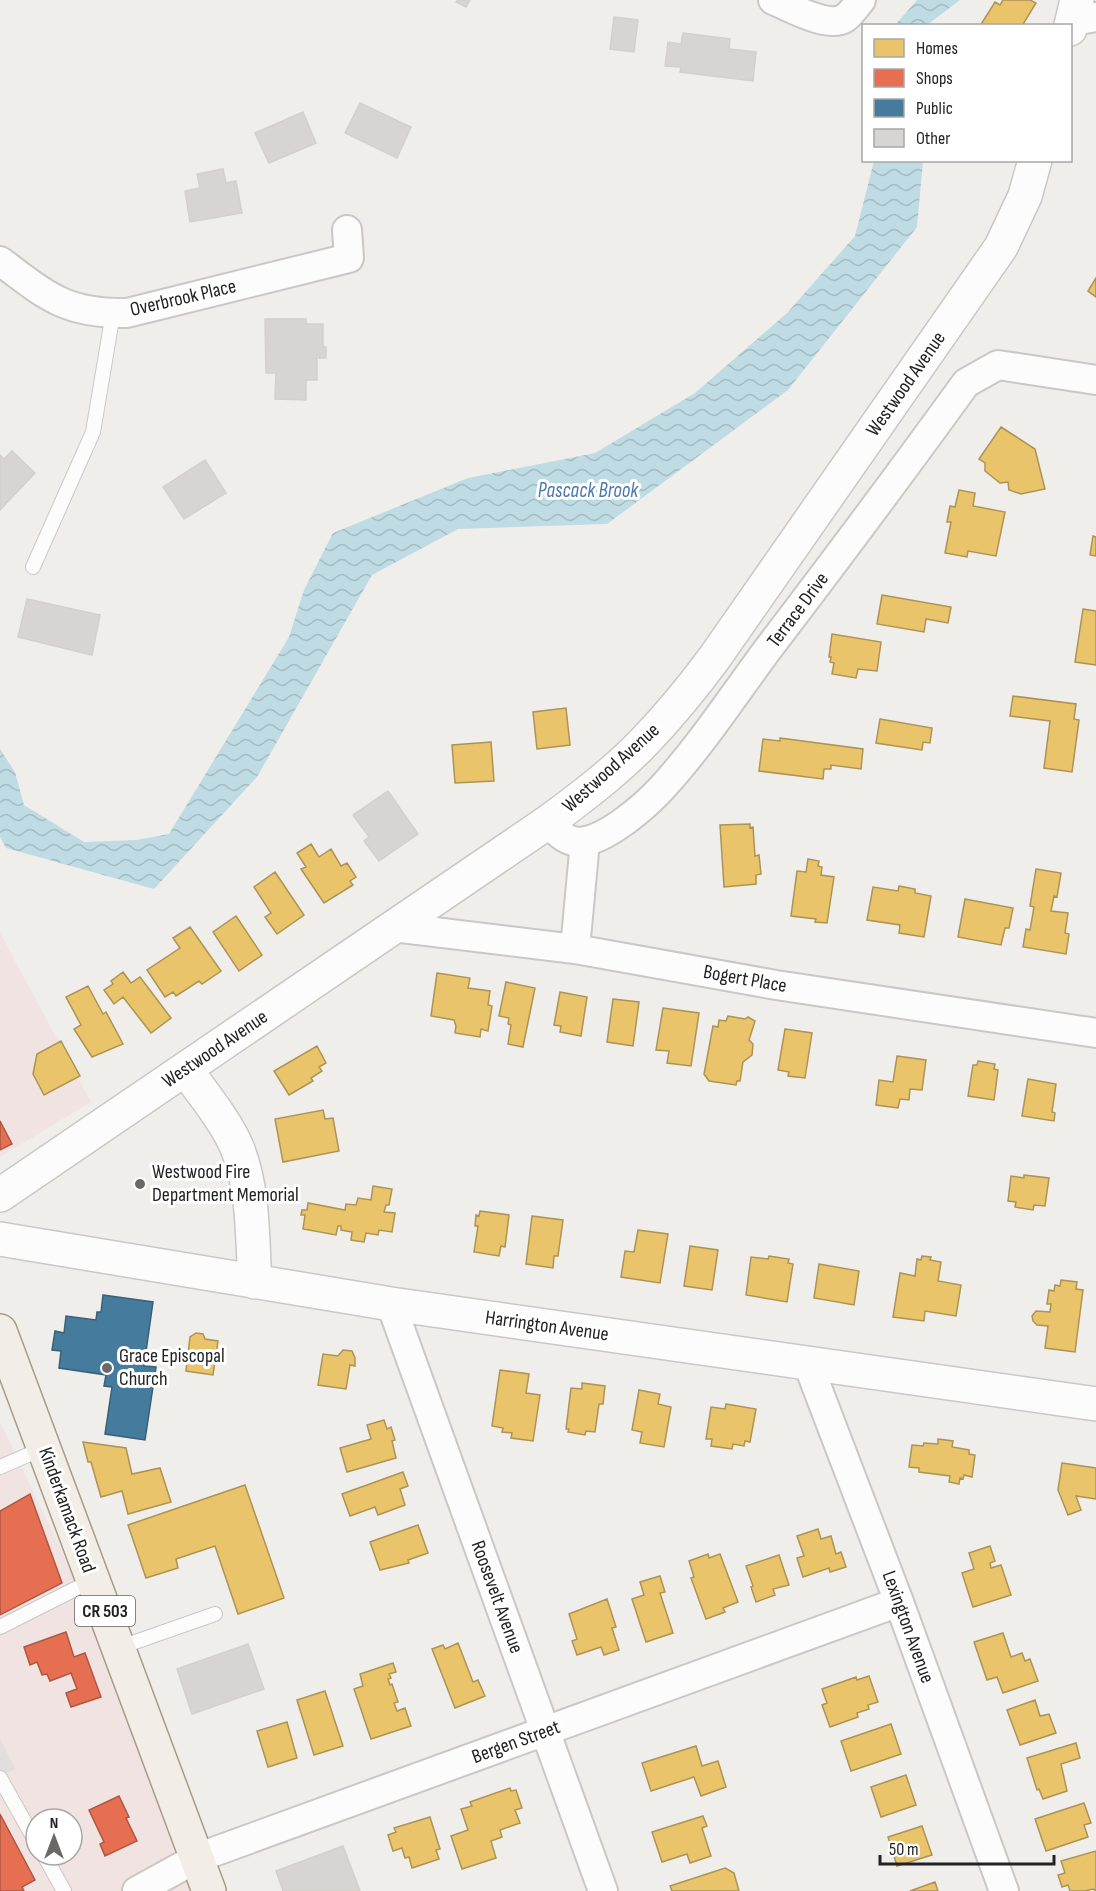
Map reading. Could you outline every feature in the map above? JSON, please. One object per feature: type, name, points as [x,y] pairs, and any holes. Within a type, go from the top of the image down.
[{"type":"main road","name":"Kinderkamack Road","points":[[0,1331],[209,1891]]},
{"type":"street","points":[[773,0],[822,20],[834,22],[845,18],[861,0]]},
{"type":"street","name":"Westwood Avenue","points":[[0,1195],[548,822],[594,788],[643,743],[681,702],[715,657],[1001,248],[1025,196],[1034,162]]},
{"type":"street","name":"Overbrook Place","points":[[0,261],[52,299],[77,309],[101,313],[127,313],[349,258],[347,230]]},
{"type":"street","name":"Terrace Drive","points":[[585,841],[603,834],[631,816],[659,791],[742,684],[966,383],[998,365],[1096,380]]},
{"type":"street","points":[[548,822],[557,833],[570,840],[585,841],[575,949]]},
{"type":"street","name":"Bogert Place","points":[[393,927],[575,949],[776,985],[1096,1033]]},
{"type":"street","points":[[185,1069],[238,1148],[249,1190],[255,1281]]},
{"type":"street","name":"Harrington Avenue","points":[[0,1239],[391,1304],[1096,1404]]},
{"type":"street","name":"Roosevelt Avenue","points":[[391,1304],[603,1891]]},
{"type":"street","name":"Lexington Avenue","points":[[808,1364],[899,1602],[1004,1891]]},
{"type":"street","name":"Bergen Street","points":[[137,1891],[197,1858],[899,1602]]},
{"type":"lane","points":[[33,567],[93,432],[113,313]]},
{"type":"lane","points":[[0,1467],[44,1448]]},
{"type":"lane","points":[[0,1627],[93,1580]]},
{"type":"lane","points":[[118,1648],[215,1614]]},
{"type":"lane","points":[[0,1778],[4,1794],[24,1824]]},
{"type":"lane","points":[[51,1867],[64,1891]]},
{"type":"shaded area","points":[[0,933],[91,1102],[0,1157]]},
{"type":"shaded area","points":[[0,1422],[83,1596],[218,1865],[227,1891],[0,1891]]},
{"type":"shaded area","points":[[0,1739],[15,1769],[0,1776]]},
{"type":"water","points":[[917,0],[960,0],[928,24],[896,24]]},
{"type":"water","name":"Pascack Brook","points":[[874,162],[923,162],[917,227],[788,390],[607,524],[458,529],[372,575],[257,777],[154,889],[6,848],[0,837],[0,749],[15,772],[24,805],[84,842],[136,840],[169,834],[289,637],[304,590],[333,533],[468,478],[595,453],[695,393],[787,313],[855,236]]},
{"type":"building: Homes","points":[[1003,0],[1030,0],[1036,3],[1023,24],[981,24],[995,2],[1000,5]]},
{"type":"building: Homes","points":[[1096,278],[1096,297],[1088,291]]},
{"type":"building: Homes","points":[[1001,427],[1035,449],[1045,489],[1021,494],[1009,490],[1008,482],[1000,483],[985,471],[985,463],[979,459]]},
{"type":"building: Homes","points":[[959,490],[975,493],[973,506],[1005,512],[996,556],[968,551],[967,557],[945,553],[951,522],[947,522],[950,506],[955,507]]},
{"type":"building: Homes","points":[[1093,536],[1096,537],[1096,556],[1090,555]]},
{"type":"building: Homes","points":[[882,595],[951,607],[948,623],[926,619],[924,632],[877,624]]},
{"type":"building: Homes","points":[[1083,609],[1096,611],[1096,665],[1075,662]]},
{"type":"building: Homes","points":[[832,634],[881,642],[877,671],[858,669],[856,678],[832,674],[834,663],[830,662],[831,657],[829,657]]},
{"type":"building: Homes","points":[[1013,696],[1076,704],[1074,719],[1079,720],[1072,772],[1044,768],[1050,721],[1010,716]]},
{"type":"building: Homes","points":[[566,708],[570,745],[537,749],[533,712]]},
{"type":"building: Homes","points":[[880,719],[932,728],[930,743],[923,742],[922,750],[876,743]]},
{"type":"building: Homes","points":[[780,738],[863,749],[861,769],[831,765],[831,769],[824,769],[823,779],[759,771],[763,739],[780,741]]},
{"type":"building: Homes","points":[[491,742],[494,781],[455,783],[452,745]]},
{"type":"building: Homes","points":[[750,824],[750,828],[753,827],[755,856],[759,855],[761,874],[756,875],[756,884],[724,887],[720,825]]},
{"type":"building: Homes","points":[[311,844],[319,857],[331,849],[341,866],[347,863],[356,877],[350,881],[353,885],[324,903],[301,869],[306,867],[297,853]]},
{"type":"building: Homes","points":[[808,859],[819,861],[818,866],[822,867],[821,875],[834,877],[827,923],[815,922],[816,919],[791,916],[797,871],[806,872]]},
{"type":"building: Homes","points":[[1036,869],[1061,873],[1057,897],[1054,896],[1051,911],[1068,913],[1065,933],[1069,934],[1066,954],[1023,947],[1026,929],[1030,930],[1034,907],[1030,906]]},
{"type":"building: Homes","points":[[275,872],[304,915],[277,934],[265,917],[271,913],[254,887]]},
{"type":"building: Homes","points":[[899,886],[915,889],[915,893],[931,896],[924,937],[899,933],[900,925],[867,920],[873,887],[898,891]]},
{"type":"building: Homes","points":[[965,899],[1013,908],[1009,928],[1005,928],[1001,945],[958,937]]},
{"type":"building: Homes","points":[[236,916],[262,955],[239,971],[213,932]]},
{"type":"building: Homes","points":[[190,927],[221,971],[202,984],[199,981],[176,996],[173,992],[165,997],[147,970],[180,948],[173,938]]},
{"type":"building: Homes","points":[[123,972],[131,983],[140,977],[171,1018],[151,1033],[123,997],[114,1004],[104,990],[113,984],[111,981]]},
{"type":"building: Homes","points":[[437,973],[470,978],[468,988],[490,991],[488,1005],[492,1006],[488,1031],[481,1029],[480,1037],[455,1033],[454,1020],[431,1016]]},
{"type":"building: Homes","points":[[506,982],[535,988],[523,1047],[508,1044],[511,1025],[508,1024],[509,1018],[499,1016]]},
{"type":"building: Homes","points":[[88,986],[103,1014],[106,1012],[123,1044],[92,1057],[74,1029],[81,1025],[66,997]]},
{"type":"building: Homes","points":[[560,992],[587,997],[581,1036],[560,1032],[561,1026],[554,1025]]},
{"type":"building: Homes","points":[[613,999],[639,1002],[633,1046],[607,1042]]},
{"type":"building: Homes","points":[[663,1008],[699,1013],[691,1066],[667,1063],[669,1051],[656,1050]]},
{"type":"building: Homes","points":[[728,1016],[745,1019],[748,1017],[755,1021],[749,1040],[753,1044],[752,1055],[743,1062],[740,1081],[737,1081],[736,1085],[709,1081],[704,1074],[713,1026],[718,1027],[719,1020],[726,1021]]},
{"type":"building: Homes","points":[[785,1029],[812,1033],[805,1078],[788,1076],[789,1072],[778,1070]]},
{"type":"building: Homes","points":[[61,1041],[80,1076],[44,1095],[33,1074],[37,1054]]},
{"type":"building: Homes","points":[[317,1046],[326,1063],[319,1067],[322,1071],[311,1078],[313,1081],[289,1095],[274,1071]]},
{"type":"building: Homes","points":[[897,1056],[926,1060],[922,1090],[910,1089],[909,1100],[900,1099],[898,1108],[876,1105],[879,1080],[893,1082]]},
{"type":"building: Homes","points":[[978,1061],[995,1064],[994,1069],[998,1070],[994,1100],[968,1096],[973,1065],[977,1065]]},
{"type":"building: Homes","points":[[1028,1079],[1056,1084],[1052,1112],[1055,1113],[1054,1121],[1022,1116]]},
{"type":"building: Homes","points":[[323,1110],[325,1119],[333,1118],[339,1151],[283,1162],[275,1119]]},
{"type":"building: Homes","points":[[1024,1175],[1049,1178],[1045,1206],[1034,1205],[1033,1210],[1015,1207],[1016,1202],[1008,1201],[1011,1176],[1024,1178]]},
{"type":"building: Homes","points":[[373,1186],[392,1189],[389,1205],[386,1205],[384,1212],[395,1213],[392,1232],[379,1230],[378,1235],[366,1233],[364,1242],[351,1240],[352,1232],[341,1230],[341,1226],[338,1226],[336,1235],[303,1229],[305,1215],[301,1215],[302,1210],[307,1210],[308,1203],[345,1210],[346,1204],[356,1205],[358,1198],[371,1200]]},
{"type":"building: Homes","points":[[480,1211],[509,1215],[505,1247],[501,1246],[499,1256],[474,1252],[478,1226],[475,1226],[476,1215],[479,1216]]},
{"type":"building: Homes","points":[[532,1216],[563,1220],[558,1256],[554,1256],[553,1268],[526,1264]]},
{"type":"building: Homes","points":[[638,1230],[668,1234],[660,1283],[621,1277],[625,1251],[634,1252]]},
{"type":"building: Homes","points":[[690,1246],[718,1250],[712,1290],[684,1286]]},
{"type":"building: Homes","points":[[769,1256],[789,1259],[788,1263],[793,1264],[787,1302],[746,1295],[751,1257],[768,1259]]},
{"type":"building: Homes","points":[[922,1256],[941,1262],[938,1281],[961,1285],[956,1316],[925,1311],[924,1321],[893,1317],[900,1273],[915,1276],[917,1259],[921,1260]]},
{"type":"building: Homes","points":[[819,1264],[859,1271],[854,1305],[814,1298]]},
{"type":"building: Homes","points":[[1061,1280],[1077,1282],[1076,1289],[1083,1290],[1075,1352],[1045,1348],[1048,1326],[1037,1325],[1032,1316],[1036,1311],[1050,1312],[1051,1304],[1047,1304],[1049,1290],[1054,1291],[1055,1285],[1060,1286]]},
{"type":"building: Homes","points":[[196,1333],[203,1334],[205,1339],[218,1341],[213,1375],[186,1371],[190,1337]]},
{"type":"building: Homes","points":[[343,1350],[352,1351],[355,1358],[355,1366],[350,1365],[346,1389],[318,1385],[323,1354],[338,1356]]},
{"type":"building: Homes","points":[[500,1370],[529,1374],[526,1393],[540,1395],[533,1441],[511,1438],[512,1433],[502,1432],[503,1428],[492,1426]]},
{"type":"building: Homes","points":[[582,1383],[605,1386],[603,1404],[599,1404],[595,1432],[586,1431],[585,1435],[568,1432],[569,1429],[566,1429],[571,1388],[582,1389]]},
{"type":"building: Homes","points":[[639,1390],[660,1394],[658,1404],[671,1407],[664,1447],[640,1443],[642,1432],[632,1430]]},
{"type":"building: Homes","points":[[726,1404],[756,1409],[750,1442],[745,1441],[744,1446],[733,1444],[732,1449],[711,1446],[712,1439],[706,1439],[711,1407],[725,1409]]},
{"type":"building: Homes","points":[[384,1420],[387,1429],[391,1427],[395,1440],[392,1441],[396,1458],[347,1472],[340,1448],[371,1439],[367,1425]]},
{"type":"building: Homes","points":[[938,1439],[953,1441],[952,1447],[969,1450],[969,1454],[975,1455],[972,1477],[964,1475],[963,1479],[960,1478],[959,1484],[949,1482],[950,1476],[919,1472],[919,1468],[909,1467],[912,1445],[938,1444]]},
{"type":"building: Homes","points":[[83,1442],[126,1448],[132,1474],[160,1468],[171,1502],[128,1514],[122,1491],[101,1497]]},
{"type":"building: Homes","points":[[1062,1463],[1096,1468],[1096,1499],[1076,1496],[1081,1510],[1068,1515],[1058,1490]]},
{"type":"building: Homes","points":[[403,1472],[408,1486],[400,1489],[405,1505],[378,1515],[375,1507],[350,1516],[342,1494]]},
{"type":"building: Homes","points":[[245,1485],[284,1598],[238,1614],[215,1546],[176,1559],[178,1568],[146,1578],[128,1525]]},
{"type":"building: Homes","points":[[418,1525],[428,1553],[408,1560],[409,1563],[380,1570],[370,1542]]},
{"type":"building: Homes","points":[[818,1529],[821,1539],[831,1536],[836,1554],[841,1552],[846,1567],[830,1572],[829,1568],[803,1577],[797,1558],[804,1556],[797,1536]]},
{"type":"building: Homes","points":[[990,1546],[995,1561],[990,1563],[991,1568],[1001,1565],[1011,1595],[973,1607],[962,1573],[974,1569],[969,1553]]},
{"type":"building: Homes","points":[[708,1554],[709,1558],[720,1554],[738,1602],[723,1608],[725,1612],[706,1619],[691,1578],[694,1577],[689,1561]]},
{"type":"building: Homes","points":[[779,1555],[789,1585],[773,1589],[775,1595],[756,1602],[746,1566]]},
{"type":"building: Homes","points":[[660,1576],[665,1592],[660,1593],[673,1633],[646,1642],[632,1599],[644,1595],[640,1582]]},
{"type":"building: Homes","points":[[607,1599],[616,1627],[612,1628],[619,1650],[604,1655],[601,1647],[577,1655],[572,1641],[577,1639],[569,1614]]},
{"type":"building: Homes","points":[[1003,1633],[1011,1657],[1022,1653],[1025,1661],[1030,1659],[1038,1681],[1003,1693],[997,1677],[987,1680],[974,1642]]},
{"type":"building: Homes","points":[[458,1643],[473,1682],[478,1680],[485,1696],[455,1708],[432,1649],[443,1645],[445,1649]]},
{"type":"building: Homes","points":[[393,1663],[396,1672],[389,1674],[391,1678],[388,1679],[398,1702],[394,1703],[397,1711],[405,1708],[411,1726],[371,1739],[354,1689],[363,1686],[360,1674]]},
{"type":"building: Homes","points":[[869,1676],[878,1702],[868,1705],[869,1709],[857,1713],[858,1717],[830,1727],[822,1705],[827,1703],[822,1689],[856,1677],[857,1680]]},
{"type":"building: Homes","points":[[325,1691],[343,1746],[314,1755],[297,1700]]},
{"type":"building: Homes","points":[[1035,1700],[1040,1716],[1049,1714],[1056,1733],[1020,1745],[1007,1710]]},
{"type":"building: Homes","points":[[287,1722],[297,1758],[268,1767],[257,1731]]},
{"type":"building: Homes","points":[[891,1724],[901,1754],[851,1771],[841,1741]]},
{"type":"building: Homes","points":[[1076,1743],[1080,1758],[1061,1764],[1067,1791],[1043,1799],[1039,1789],[1037,1790],[1027,1758]]},
{"type":"building: Homes","points":[[696,1746],[702,1766],[718,1761],[726,1787],[701,1796],[694,1777],[651,1791],[642,1763]]},
{"type":"building: Homes","points":[[906,1775],[916,1805],[881,1817],[871,1787]]},
{"type":"building: Homes","points":[[510,1788],[511,1791],[516,1790],[522,1808],[515,1810],[520,1823],[500,1830],[502,1837],[491,1841],[496,1858],[462,1869],[451,1836],[468,1830],[461,1809],[472,1806],[470,1802]]},
{"type":"building: Homes","points":[[1084,1803],[1091,1823],[1084,1825],[1088,1837],[1046,1851],[1035,1819]]},
{"type":"building: Homes","points":[[703,1816],[707,1826],[702,1828],[711,1856],[690,1863],[687,1854],[662,1862],[652,1832]]},
{"type":"building: Homes","points":[[430,1817],[440,1849],[436,1850],[439,1859],[412,1868],[409,1857],[405,1858],[402,1848],[393,1851],[388,1835],[396,1832],[394,1828]]},
{"type":"building: Homes","points":[[922,1826],[932,1855],[897,1866],[888,1837]]},
{"type":"building: Homes","points":[[1096,1851],[1096,1891],[1093,1889],[1070,1891],[1068,1885],[1062,1887],[1058,1875],[1065,1873],[1061,1861]]},
{"type":"building: Homes","points":[[725,1868],[734,1873],[739,1891],[672,1891],[670,1886]]},
{"type":"building: Homes","points":[[935,1882],[938,1891],[910,1891]]},
{"type":"building: Shops","points":[[0,1121],[12,1144],[0,1150]]},
{"type":"building: Shops","points":[[30,1494],[62,1583],[0,1615],[0,1511]]},
{"type":"building: Shops","points":[[66,1632],[74,1657],[85,1653],[101,1697],[71,1707],[66,1693],[77,1689],[71,1673],[50,1681],[47,1674],[42,1675],[37,1662],[30,1665],[24,1647]]},
{"type":"building: Shops","points":[[119,1796],[137,1841],[105,1856],[100,1844],[104,1842],[89,1810]]},
{"type":"building: Shops","points":[[0,1814],[24,1859],[24,1867],[28,1867],[35,1880],[22,1887],[24,1891],[0,1891]]},
{"type":"building: Public","name":"Grace Episcopal Church","points":[[103,1295],[153,1302],[144,1366],[156,1367],[145,1440],[105,1434],[112,1387],[104,1386],[106,1375],[59,1368],[61,1351],[52,1350],[55,1331],[64,1333],[66,1316],[96,1320],[97,1312],[101,1312]]},
{"type":"building: Other","points":[[470,0],[466,7],[456,2]]},
{"type":"building: Other","points":[[614,17],[638,20],[634,52],[610,49]]},
{"type":"building: Other","points":[[683,33],[730,39],[729,49],[756,52],[753,81],[680,72],[681,67],[665,66],[668,42],[681,44]]},
{"type":"building: Other","points":[[360,103],[411,127],[397,158],[345,133]]},
{"type":"building: Other","points":[[303,112],[316,143],[269,163],[255,133]]},
{"type":"building: Other","points":[[223,169],[226,183],[236,181],[242,213],[190,222],[185,191],[200,188],[197,174]]},
{"type":"building: Other","points":[[265,319],[306,319],[306,324],[323,324],[323,347],[326,347],[326,358],[319,358],[317,355],[317,380],[306,380],[306,400],[275,399],[276,373],[266,373]]},
{"type":"building: Other","points":[[12,451],[35,473],[0,510],[0,455],[4,459]]},
{"type":"building: Other","points":[[205,460],[226,493],[184,519],[163,487]]},
{"type":"building: Other","points":[[27,599],[100,615],[92,655],[18,637]]},
{"type":"building: Other","points":[[388,791],[418,834],[379,861],[364,841],[369,837],[353,815]]},
{"type":"building: Other","points":[[248,1644],[264,1689],[192,1714],[177,1669]]},
{"type":"building: Other","points":[[343,1846],[360,1891],[283,1891],[276,1871]]},
{"type":"place","name":"Westwood Fire Department Memorial","points":[[140,1184]]},
{"type":"place","name":"Grace Episcopal Church","points":[[107,1368]]}]
